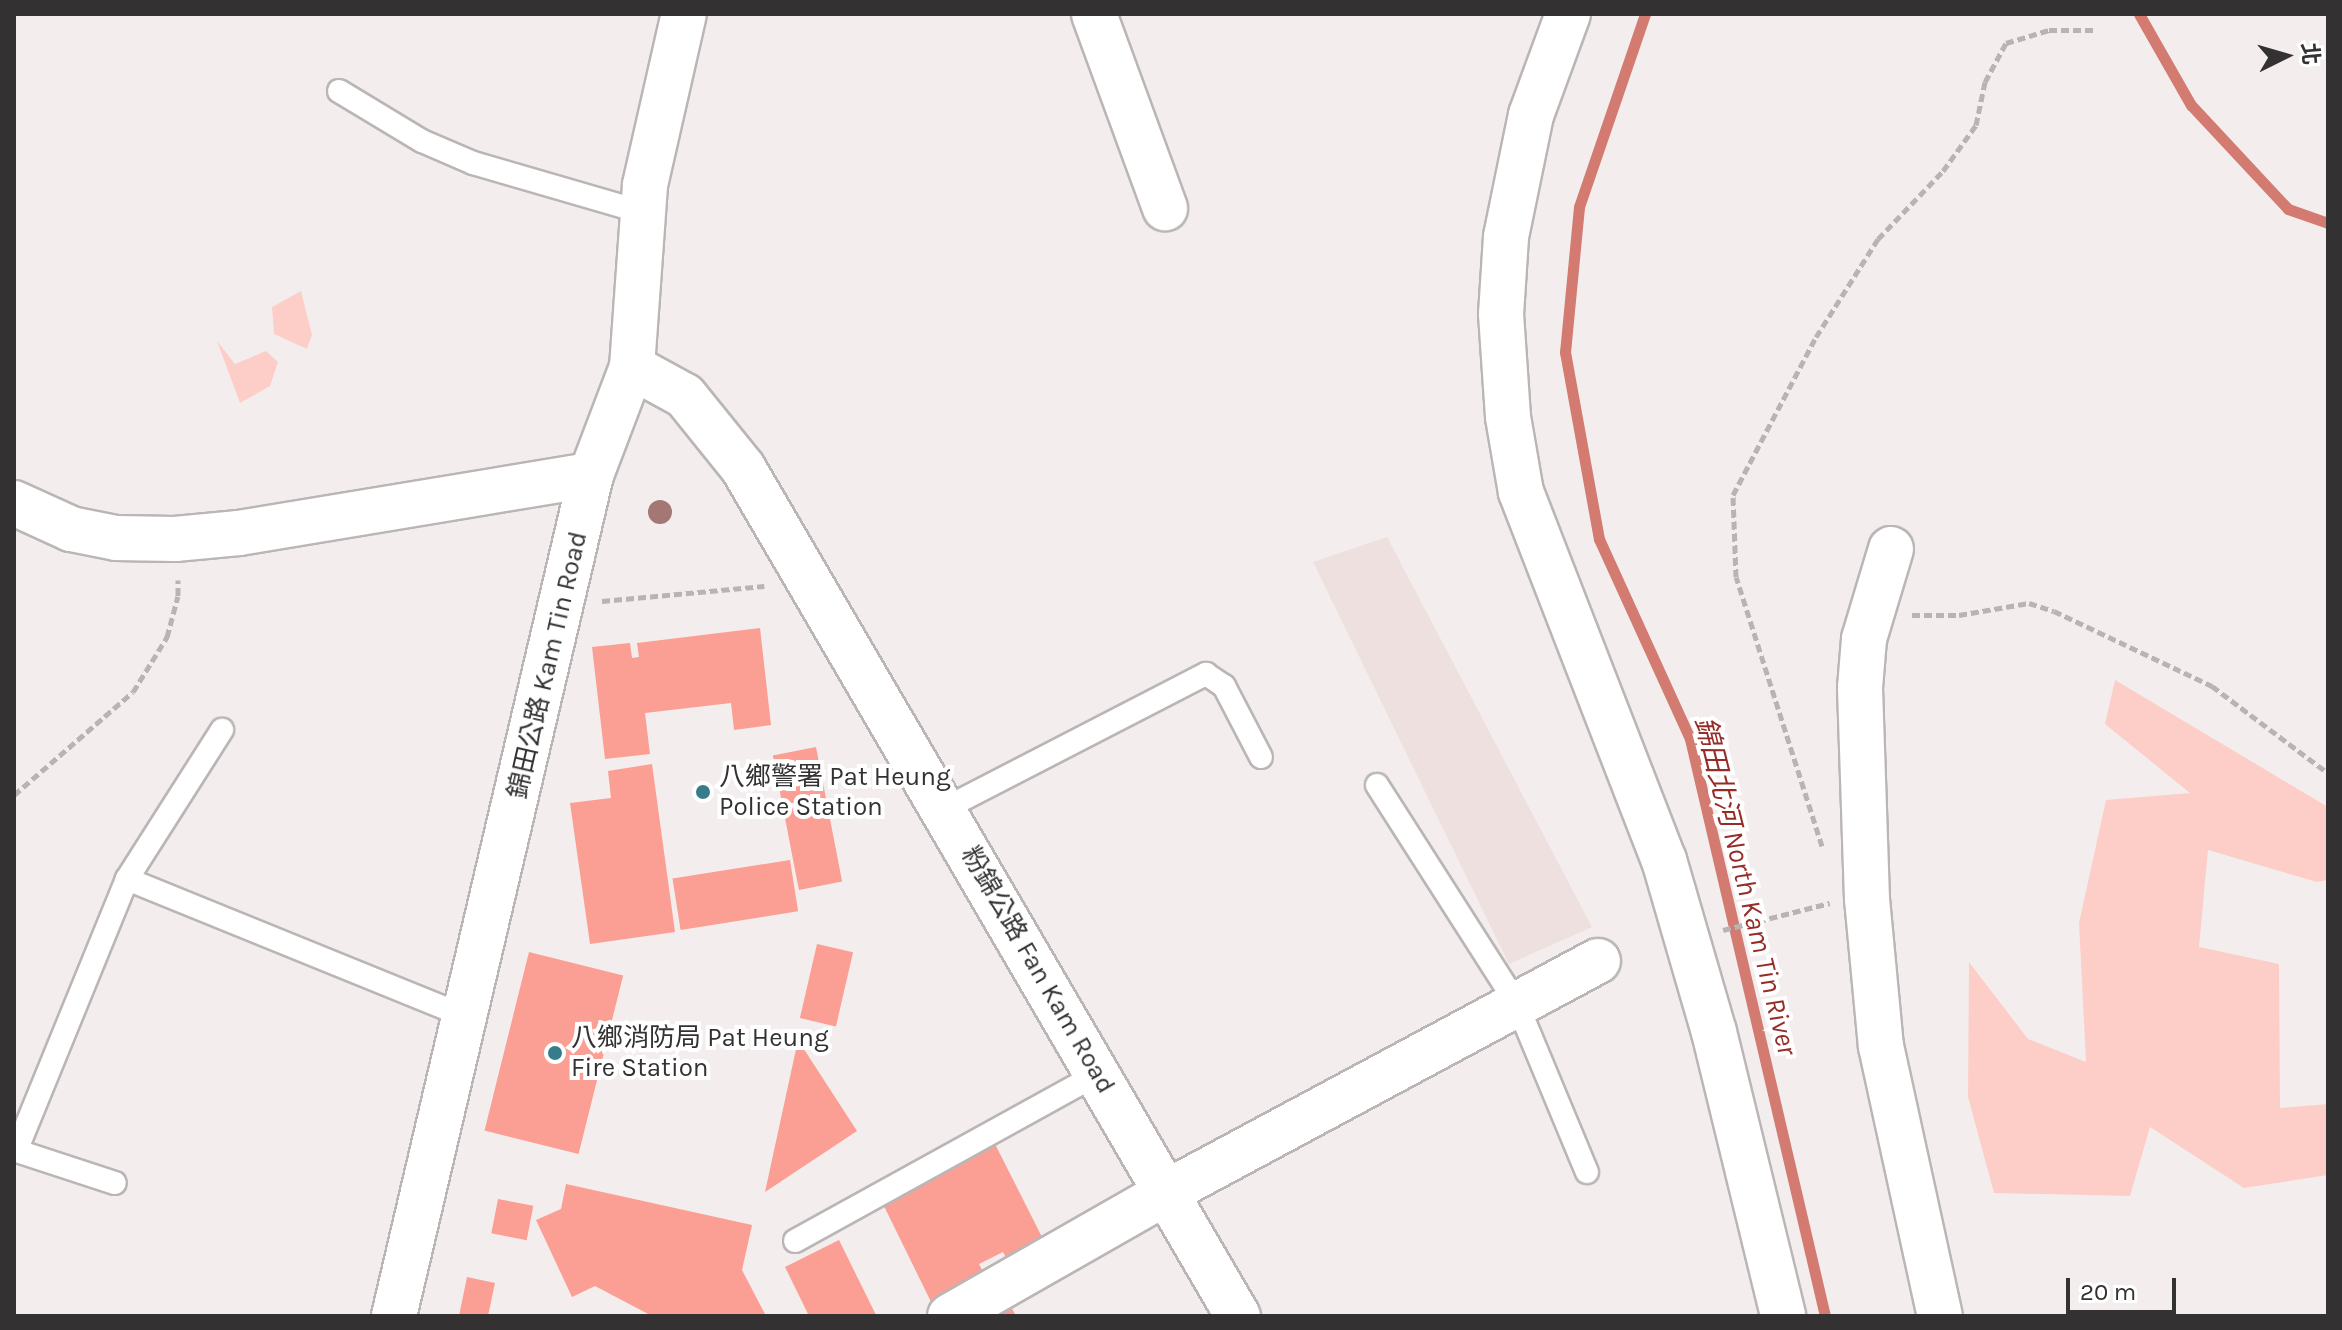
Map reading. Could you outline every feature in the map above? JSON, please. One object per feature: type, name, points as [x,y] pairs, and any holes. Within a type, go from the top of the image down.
[{"type":"street","name":"錦田公路 Kam Tin Road","points":[[394,1316],[591,475],[632,367],[642,212],[684,14]]},
{"type":"street","points":[[1094,14],[1165,208]]},
{"type":"street","points":[[1568,14],[1531,115],[1506,237],[1501,314],[1511,432],[1521,492],[1664,860],[1714,1032],[1783,1316]]},
{"type":"street","name":"粉錦公路 Fan Kam Road","points":[[632,367],[685,396],[743,468],[1238,1316]]},
{"type":"street","points":[[14,503],[71,529],[116,538],[175,539],[239,533],[591,475]]},
{"type":"street","points":[[1891,549],[1872,608],[1860,688],[1869,928],[1881,1046],[1940,1316]]},
{"type":"street","points":[[950,1316],[1167,1192],[1598,961]]},
{"type":"lane","points":[[339,91],[422,141],[473,163],[642,212]]},
{"type":"lane","points":[[944,809],[1206,674],[1224,686],[1261,757]]},
{"type":"lane","points":[[115,1183],[15,1151],[127,879],[222,730]]},
{"type":"lane","points":[[1377,785],[1517,1004],[1587,1172]]},
{"type":"lane","points":[[127,879],[464,1016]]},
{"type":"lane","points":[[795,1241],[1098,1074]]},
{"type":"path","points":[[1825,860],[1795,750],[1736,577],[1733,495],[1816,337],[1878,239],[1943,171],[1976,125],[1985,82],[2006,43],[2049,30],[2097,30]]},
{"type":"path","points":[[14,795],[133,692],[167,637],[178,596],[175,539]]},
{"type":"path","points":[[588,602],[764,586]]},
{"type":"path","points":[[1872,608],[1927,617],[2005,604],[2029,603],[2054,611],[2212,686],[2328,773]]},
{"type":"path","points":[[1707,934],[1833,902],[1830,888]]},
{"type":"shaded area","points":[[301,291],[312,335],[307,349],[274,334],[272,307]]},
{"type":"shaded area","points":[[217,341],[235,364],[266,351],[278,362],[270,386],[240,403]]},
{"type":"shaded area","points":[[1387,537],[1592,927],[1509,964],[1313,562]]},
{"type":"shaded area","points":[[2115,680],[2328,807],[2328,880],[2317,882],[2208,850],[2199,947],[2279,964],[2280,1108],[2328,1104],[2328,1175],[2244,1188],[2150,1127],[2130,1196],[1994,1193],[1968,1097],[1969,962],[2028,1039],[2086,1062],[2079,923],[2106,800],[2190,793],[2105,724]]},
{"type":"building","points":[[760,628],[771,725],[734,730],[731,703],[645,713],[650,754],[605,759],[592,647],[630,643],[632,658],[639,657],[637,643]]},
{"type":"building","points":[[816,747],[842,881],[799,890],[773,755]]},
{"type":"building","points":[[652,764],[675,932],[590,944],[570,803],[611,798],[608,771]]},
{"type":"building","points":[[790,860],[798,911],[681,930],[672,879]]},
{"type":"building","points":[[817,944],[853,952],[836,1026],[800,1018]]},
{"type":"building","name":"八鄉消防局 Pat Heung Fire Station","points":[[529,952],[623,975],[579,1154],[484,1131]]},
{"type":"building","points":[[798,1040],[857,1131],[765,1192]]},
{"type":"building","points":[[994,1142],[1048,1249],[1011,1267],[1003,1252],[979,1264],[988,1281],[934,1308],[881,1200]]},
{"type":"building","points":[[566,1184],[752,1225],[742,1270],[766,1316],[652,1316],[595,1286],[572,1297],[536,1220],[561,1209]]},
{"type":"building","points":[[498,1199],[533,1206],[527,1240],[491,1233]]},
{"type":"building","points":[[839,1240],[876,1315],[809,1316],[785,1267]]},
{"type":"building","points":[[467,1277],[495,1283],[488,1316],[459,1316]]},
{"type":"building","points":[[1009,1303],[1016,1316],[983,1316]]},
{"type":"waterway","name":"錦田北河 North Kam Tin River","points":[[1645,14],[1579,207],[1565,352],[1599,539],[1690,739],[1825,1316]]},
{"type":"waterway","points":[[2139,14],[2191,105],[2288,209],[2328,223]]},
{"type":"place","name":"八鄉警署 Pat Heung Police Station","points":[[703,792]]},
{"type":"place","name":"八鄉消防局 Pat Heung Fire Station","points":[[555,1053]]}]
